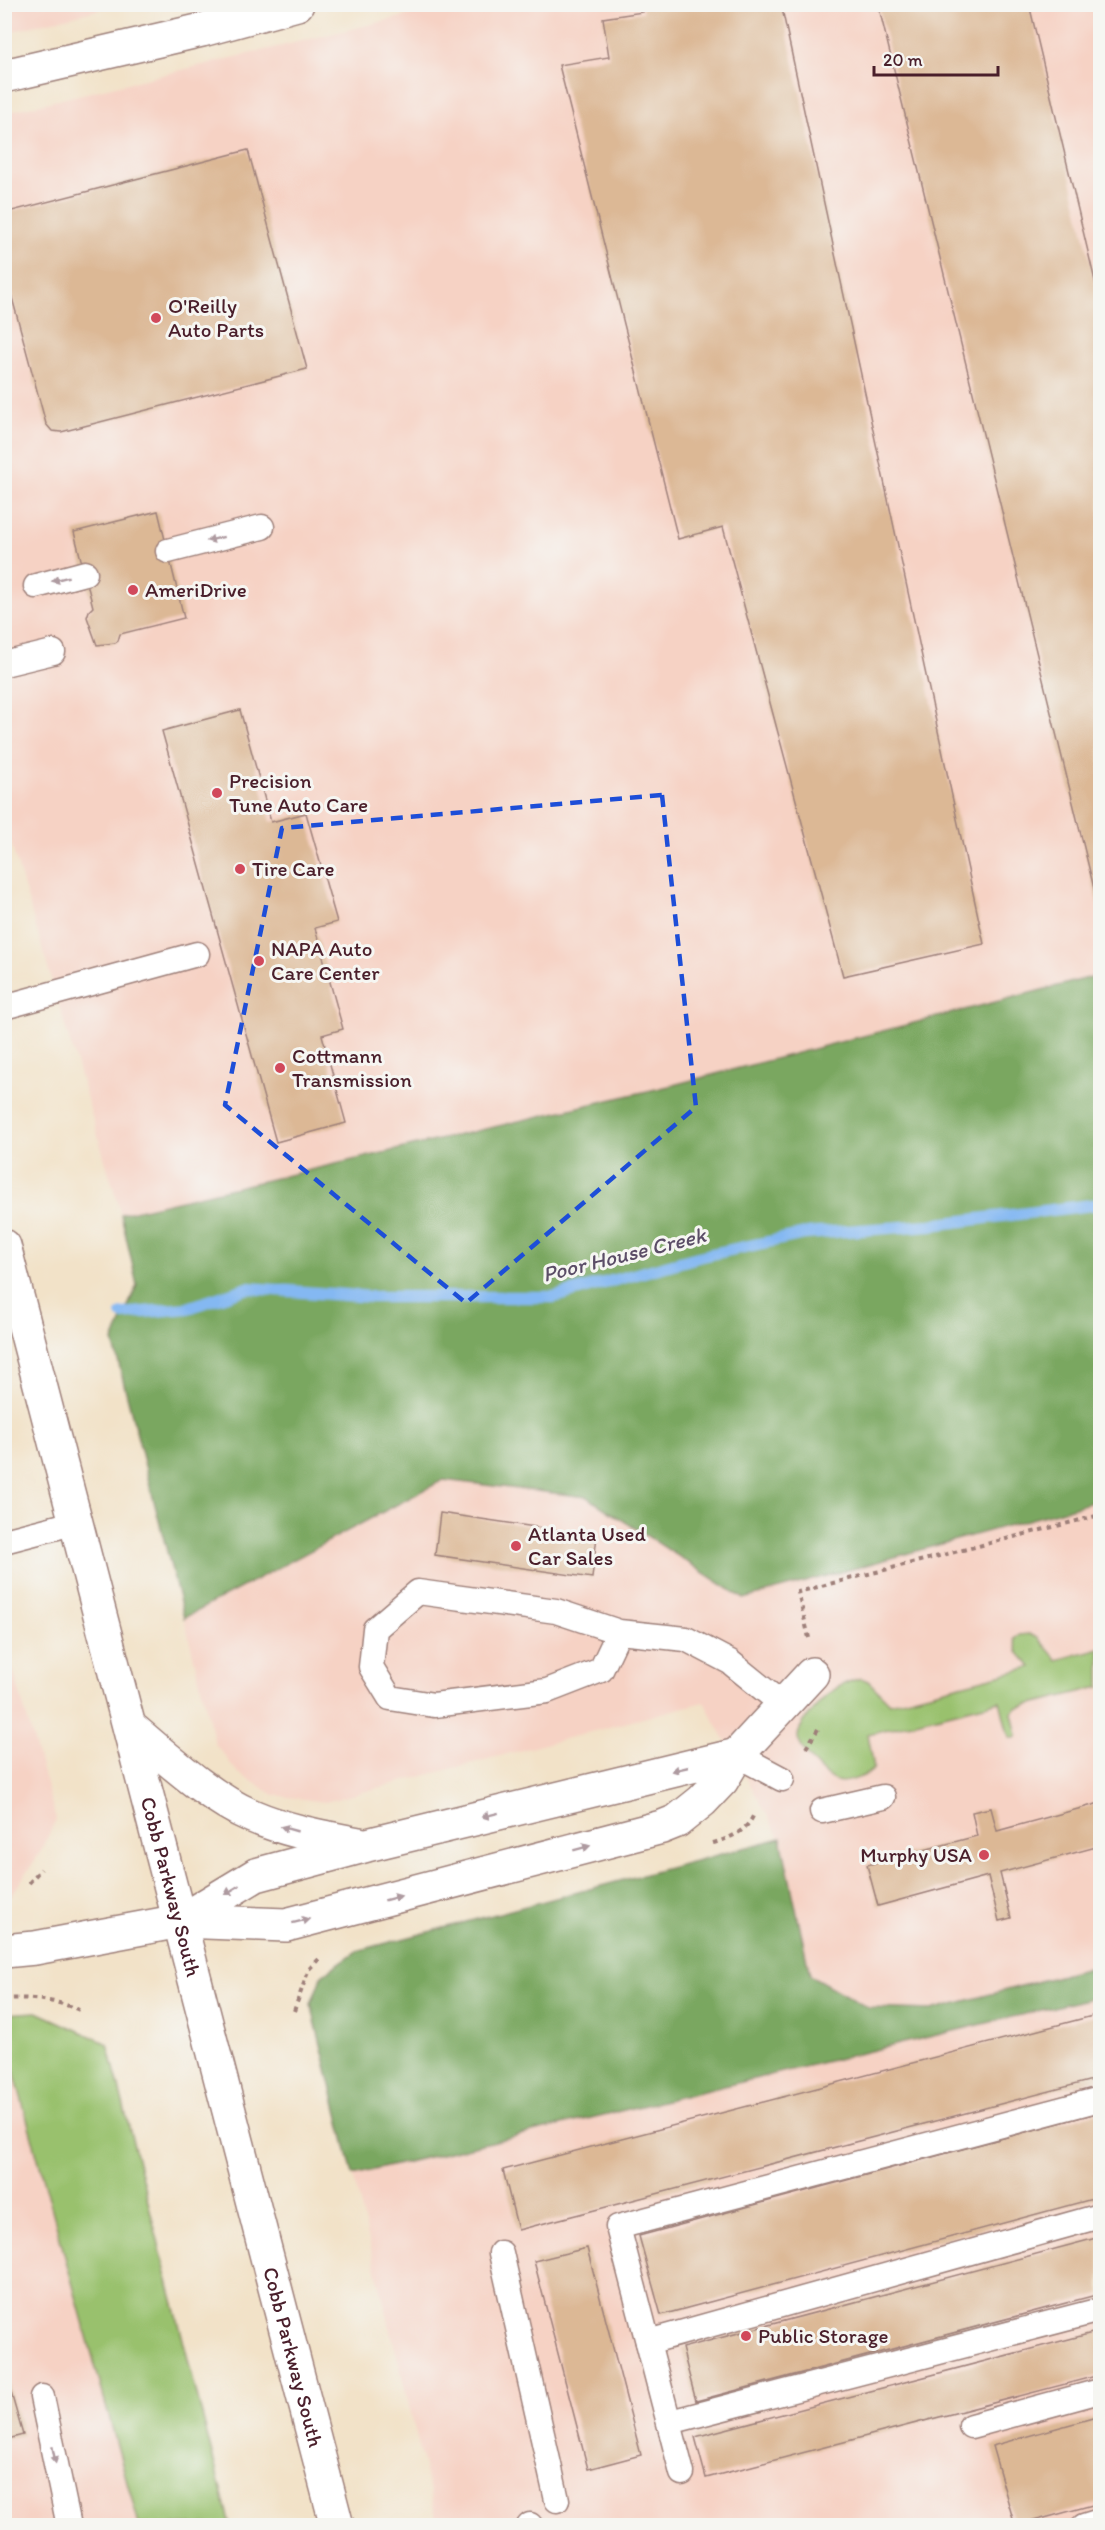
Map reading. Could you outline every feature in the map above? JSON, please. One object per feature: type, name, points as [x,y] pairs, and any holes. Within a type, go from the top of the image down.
[{"type":"street","points":[[4,76],[202,30],[297,4]]},
{"type":"street","name":"Cobb Parkway South","points":[[4,1246],[9,1279],[77,1522],[337,2525]]},
{"type":"street","points":[[4,1951],[35,1948],[180,1921],[286,1925],[662,1827],[677,1821],[702,1801],[722,1780],[737,1755],[812,1674]]},
{"type":"street","points":[[130,1726],[211,1791],[249,1815],[307,1834],[367,1845]]},
{"type":"street","points":[[180,1921],[256,1875],[367,1845],[737,1755]]},
{"type":"lane","points":[[168,551],[262,527]]},
{"type":"lane","points":[[36,586],[85,573]]},
{"type":"lane","points":[[4,664],[53,652]]},
{"type":"lane","points":[[4,1006],[197,954]]},
{"type":"lane","points":[[4,1541],[77,1522]]},
{"type":"lane","points":[[619,1632],[601,1670],[547,1691],[434,1705],[390,1698],[371,1667],[375,1629],[418,1592],[556,1611],[619,1632],[686,1639],[730,1662],[783,1705]]},
{"type":"lane","points":[[737,1755],[782,1779]]},
{"type":"lane","points":[[822,1811],[883,1797]]},
{"type":"lane","points":[[682,2473],[618,2227],[1101,2098]]},
{"type":"lane","points":[[648,2342],[1101,2216]]},
{"type":"lane","points":[[501,2253],[557,2500]]},
{"type":"lane","points":[[670,2421],[1101,2310]]},
{"type":"lane","points":[[971,2426],[1101,2391]]},
{"type":"lane","points":[[42,2397],[69,2526]]},
{"type":"lane","points":[[1084,2526],[1101,2521]]},
{"type":"path","points":[[809,1640],[798,1592],[1101,1515]]},
{"type":"path","points":[[749,1826],[754,1814]]},
{"type":"path","points":[[29,1883],[41,1869]]},
{"type":"path","points":[[294,2011],[309,1969]]},
{"type":"path","points":[[4,1999],[29,1997],[75,2007],[83,2012]]},
{"type":"highlighted area","points":[[662,795],[696,1107],[466,1303],[225,1105],[282,828]]},
{"type":"shaded area","points":[[5,4],[118,4],[118,5],[5,33]]},
{"type":"shaded area","points":[[432,5],[1100,5],[1100,975],[669,1086],[121,1214],[5,823],[4,113],[405,16]]},
{"type":"shaded area","points":[[443,1480],[587,1497],[744,1599],[1100,1500],[1100,1965],[931,2010],[868,2008],[810,1975],[780,1838],[704,1702],[325,1802],[274,1795],[238,1773],[215,1744],[184,1618]]},
{"type":"shaded area","points":[[4,1638],[56,1819],[41,1851],[11,1896],[5,1898]]},
{"type":"shaded area","name":"Public Storage","points":[[1100,1996],[1100,2525],[438,2525],[353,2175]]},
{"type":"shaded area","points":[[5,2039],[139,2525],[5,2525]]},
{"type":"green space","points":[[1100,975],[1100,1500],[744,1599],[587,1497],[443,1480],[184,1618],[113,1341],[137,1285],[121,1214],[669,1086]]},
{"type":"green space","points":[[1029,1634],[1038,1638],[1057,1660],[1100,1648],[1100,1687],[1016,1708],[1012,1713],[1017,1735],[1011,1738],[1000,1701],[868,1734],[874,1768],[862,1776],[840,1782],[831,1779],[813,1762],[799,1741],[800,1728],[805,1721],[825,1697],[841,1685],[861,1678],[868,1681],[890,1703],[1031,1667],[1018,1652],[1014,1639],[1019,1635]]},
{"type":"green space","points":[[781,1838],[810,1975],[868,2008],[931,2010],[1100,1965],[1100,1996],[353,2175],[311,2004],[322,1975],[357,1951]]},
{"type":"green space","points":[[37,2012],[108,2044],[230,2525],[139,2525],[5,2039],[5,2014]]},
{"type":"building","points":[[641,4],[781,4],[984,944],[843,976],[723,527],[678,539],[559,65],[609,57],[603,18],[643,12]]},
{"type":"building","points":[[878,4],[1029,4],[1100,302],[1100,913]]},
{"type":"building","name":"O'Reilly Auto Parts","points":[[248,150],[307,369],[61,432],[52,431],[46,424],[4,268],[4,213]]},
{"type":"building","name":"AmeriDrive","points":[[158,511],[184,618],[120,634],[115,643],[97,645],[87,617],[93,607],[74,532]]},
{"type":"building","points":[[240,710],[271,822],[306,813],[337,922],[315,928],[343,1029],[322,1035],[346,1123],[276,1142],[162,731]]},
{"type":"building","name":"Atlanta Used Car Sales","points":[[440,1513],[597,1536],[592,1578],[435,1555]]},
{"type":"building","name":"Murphy USA","points":[[1100,1803],[1100,1846],[1000,1873],[1011,1918],[999,1921],[988,1876],[878,1906],[867,1865],[977,1836],[972,1812],[991,1808],[997,1831]]},
{"type":"building","points":[[1100,2014],[1100,2078],[518,2230],[503,2170]]},
{"type":"building","points":[[1100,2112],[1100,2197],[661,2315],[639,2236]]},
{"type":"building","points":[[1100,2237],[1100,2294],[696,2401],[682,2348]]},
{"type":"building","points":[[587,2248],[641,2455],[588,2469],[534,2261]]},
{"type":"building","points":[[1100,2331],[1100,2375],[706,2478],[695,2437]]},
{"type":"building","points":[[4,2368],[23,2435],[4,2440]]},
{"type":"building","points":[[1100,2416],[1100,2503],[1015,2526],[992,2446]]},
{"type":"waterway","name":"Poor House Creek","points":[[122,1314],[188,1308],[248,1288],[372,1297],[554,1297],[698,1257],[805,1234],[930,1225],[1100,1204]]},
{"type":"place","name":"O'Reilly Auto Parts","points":[[156,318]]},
{"type":"place","name":"AmeriDrive","points":[[133,590]]},
{"type":"place","name":"Precision Tune Auto Care","points":[[217,793]]},
{"type":"place","name":"Tire Care","points":[[240,869]]},
{"type":"place","name":"NAPA Auto Care Center","points":[[259,961]]},
{"type":"place","name":"Cottmann Transmission","points":[[280,1068]]},
{"type":"place","name":"Atlanta Used Car Sales","points":[[516,1546]]},
{"type":"place","name":"Murphy USA","points":[[984,1855]]},
{"type":"place","name":"Public Storage","points":[[746,2336]]}]
